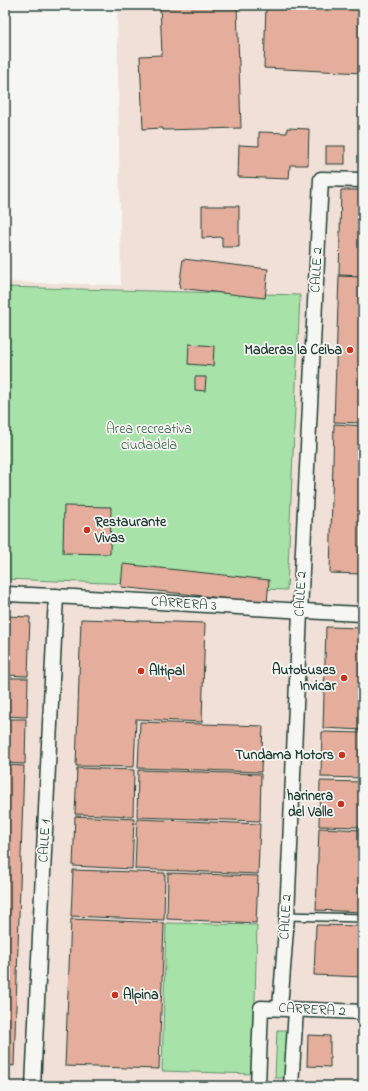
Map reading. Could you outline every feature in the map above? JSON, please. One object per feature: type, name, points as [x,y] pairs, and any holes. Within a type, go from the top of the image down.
[{"type":"street","name":"CALLE 2","points":[[280,1008],[287,916],[321,179],[363,180]]},
{"type":"street","name":"CARRERA 3","points":[[5,594],[300,612],[363,614]]},
{"type":"street","name":"CALLE 1","points":[[33,1086],[56,596]]},
{"type":"street","name":"CARRERA 2","points":[[258,1086],[261,1008],[363,1012]]},
{"type":"street","points":[[291,1086],[296,1010]]},
{"type":"lane","points":[[287,916],[363,918]]},
{"type":"shaded area","points":[[117,5],[363,5],[363,1086],[5,1086],[5,282],[121,285]]},
{"type":"green space","name":"Area recreativa ciudadela","points":[[5,287],[300,295],[287,590],[5,579]]},
{"type":"green space","points":[[166,923],[257,925],[253,1074],[162,1071]]},
{"type":"green space","points":[[277,1030],[289,1030],[287,1078],[275,1078]]},
{"type":"building","points":[[160,5],[237,5],[241,128],[163,130],[163,128],[143,129],[140,56],[162,55]]},
{"type":"building","points":[[266,5],[363,5],[363,73],[264,68]]},
{"type":"building","points":[[287,128],[309,129],[308,165],[290,165],[289,179],[238,177],[239,145],[259,146],[259,132],[287,133]]},
{"type":"building","points":[[326,146],[345,146],[345,164],[326,164]]},
{"type":"building","points":[[341,190],[363,190],[363,276],[339,275]]},
{"type":"building","points":[[202,206],[239,206],[239,247],[222,247],[222,237],[202,238]]},
{"type":"building","points":[[183,259],[268,269],[265,298],[179,288]]},
{"type":"building","name":"Maderas la Ceiba","points":[[339,276],[363,277],[363,423],[334,422]]},
{"type":"building","points":[[189,344],[214,346],[213,366],[188,364]]},
{"type":"building","points":[[195,377],[206,377],[205,391],[195,390]]},
{"type":"building","points":[[334,424],[363,426],[363,574],[330,573]]},
{"type":"building","name":"Restaurante Vivas","points":[[64,506],[111,507],[110,554],[63,553]]},
{"type":"building","points":[[123,564],[269,580],[267,603],[121,587]]},
{"type":"building","points":[[5,616],[30,617],[28,676],[5,675]]},
{"type":"building","name":"Altipal","points":[[81,619],[205,623],[202,722],[136,719],[134,767],[76,766]]},
{"type":"building","name":"Autobuses Invicar","points":[[326,627],[363,628],[363,730],[323,728]]},
{"type":"building","points":[[5,678],[28,678],[27,717],[5,716]]},
{"type":"building","points":[[5,719],[26,719],[25,764],[5,763]]},
{"type":"building","points":[[140,722],[263,726],[261,772],[138,768]]},
{"type":"building","name":"Tundama Motors","points":[[322,732],[363,733],[363,778],[321,777]]},
{"type":"building","points":[[5,765],[24,766],[14,1066],[5,1065]]},
{"type":"building","points":[[77,768],[134,770],[133,816],[75,814]]},
{"type":"building","points":[[138,770],[261,774],[260,821],[137,817]]},
{"type":"building","name":"harinera del Valle","points":[[320,781],[363,782],[363,827],[319,826]]},
{"type":"building","points":[[75,816],[134,819],[132,869],[73,866]]},
{"type":"building","points":[[137,819],[260,824],[258,874],[135,869]]},
{"type":"building","points":[[319,828],[363,830],[363,912],[316,910]]},
{"type":"building","points":[[73,870],[165,873],[164,920],[71,916]]},
{"type":"building","points":[[168,873],[258,876],[256,923],[167,919]]},
{"type":"building","name":"Alpina","points":[[71,919],[164,923],[159,1069],[65,1066]]},
{"type":"building","points":[[316,925],[363,926],[363,977],[314,975]]},
{"type":"building","points":[[308,1035],[330,1036],[330,1067],[307,1066]]},
{"type":"place","name":"Maderas la Ceiba","points":[[350,350]]},
{"type":"place","name":"Restaurante Vivas","points":[[87,530]]},
{"type":"place","name":"Altipal","points":[[141,671]]},
{"type":"place","name":"Autobuses Invicar","points":[[344,678]]},
{"type":"place","name":"Tundama Motors","points":[[342,755]]},
{"type":"place","name":"harinera del Valle","points":[[341,804]]},
{"type":"place","name":"Alpina","points":[[115,995]]}]
